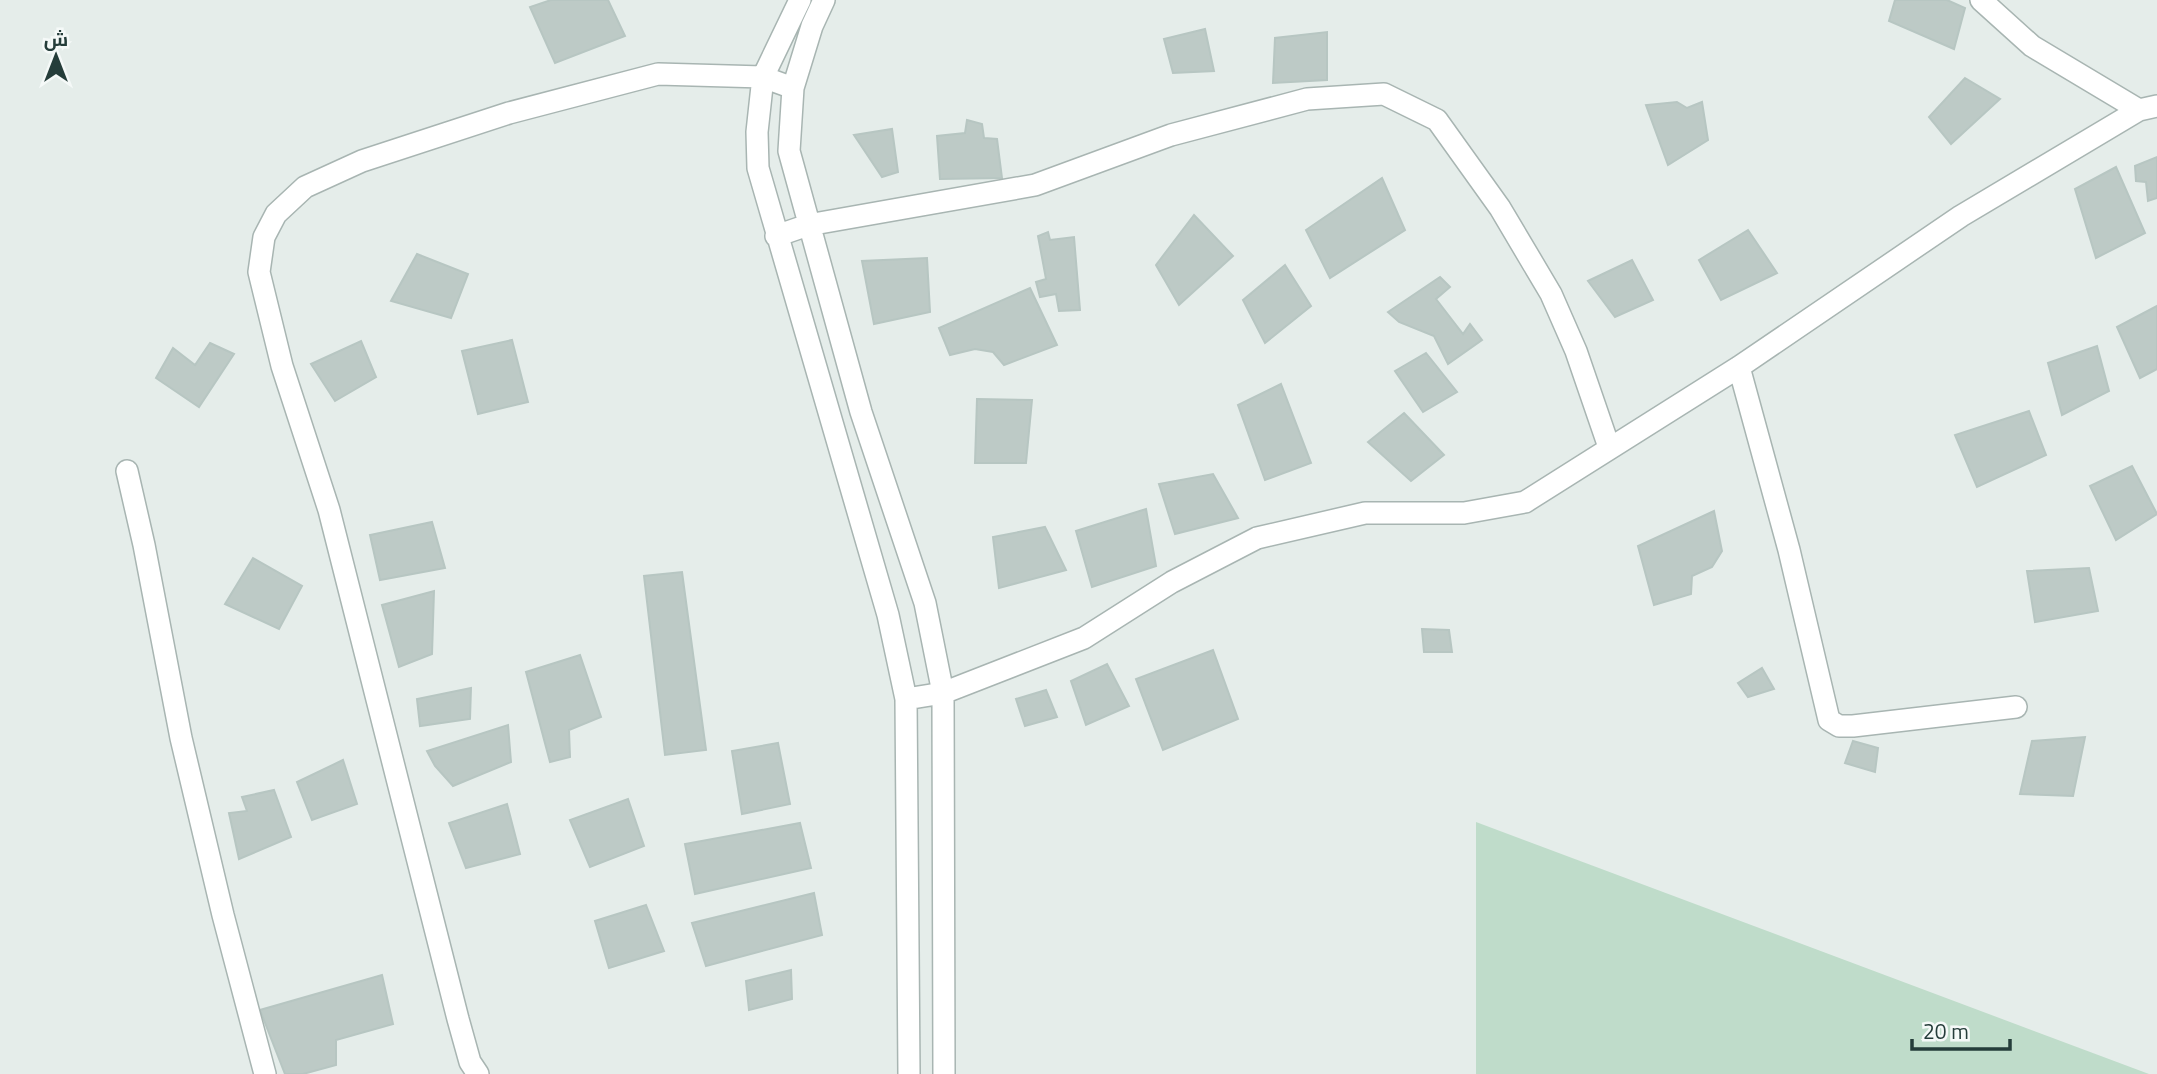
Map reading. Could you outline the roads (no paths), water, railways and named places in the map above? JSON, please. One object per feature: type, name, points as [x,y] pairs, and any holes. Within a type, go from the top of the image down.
[{"type":"street","points":[[800,0],[763,77],[757,132],[758,169],[888,615],[906,699],[909,1074]]},
{"type":"street","points":[[824,0],[812,26],[793,88],[789,151],[861,412],[925,603],[943,692],[944,1074]]},
{"type":"street","points":[[1981,0],[2032,46],[2148,108]]},
{"type":"street","points":[[478,1074],[470,1062],[458,1019],[329,510],[282,366],[259,272],[264,237],[276,214],[305,187],[362,161],[509,113],[658,74],[763,77],[793,88]]},
{"type":"street","points":[[776,236],[808,225],[1035,185],[1171,135],[1307,99],[1384,94],[1437,120],[1500,208],[1551,294],[1576,351],[1609,447]]},
{"type":"street","points":[[906,699],[943,692],[1084,638],[1172,582],[1257,538],[1364,513],[1464,513],[1525,502],[1739,367],[1961,216],[2148,108]]},
{"type":"street","points":[[1739,367],[1789,550],[1829,720],[1839,726],[1853,726],[2017,707]]},
{"type":"street","points":[[127,471],[147,557],[181,738],[265,1074]]}]
